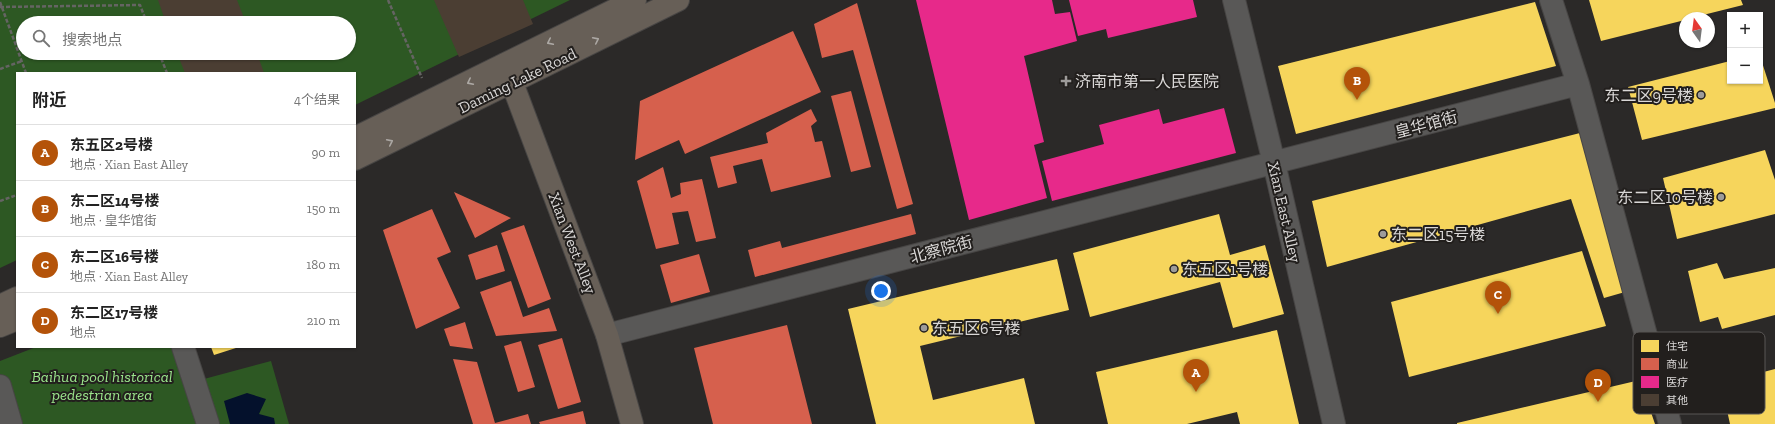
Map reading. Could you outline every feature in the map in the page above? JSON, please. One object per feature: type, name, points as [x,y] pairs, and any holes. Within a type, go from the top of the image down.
[{"type":"main road","points":[[508,73],[635,0]]},
{"type":"main road","name":"Daming Lake Road","points":[[356,138],[678,0]]},
{"type":"main road","name":"Daming Lake Road","points":[[356,158],[508,73]]},
{"type":"main road","name":"Xian West Alley","points":[[508,73],[608,335],[632,424]]},
{"type":"main road","points":[[0,306],[16,298]]},
{"type":"main road","points":[[0,326],[16,319]]},
{"type":"street","name":"Xian East Alley","points":[[1234,0],[1274,164],[1334,424]]},
{"type":"street","points":[[1551,0],[1578,84],[1645,332]]},
{"type":"street","name":"皇华馆街","points":[[1274,164],[1578,84]]},
{"type":"street","name":"北察院街","points":[[608,335],[1274,164]]},
{"type":"street","points":[[183,348],[208,424]]},
{"type":"street","points":[[0,386],[12,424]]},
{"type":"street","points":[[1667,414],[1670,424]]},
{"type":"path","points":[[139,0],[144,16]]},
{"type":"path","points":[[388,0],[422,78]]},
{"type":"path","points":[[0,2],[16,46]]},
{"type":"path","points":[[1,7],[140,5]]},
{"type":"path","points":[[162,60],[167,72]]},
{"type":"path","points":[[0,69],[22,61],[26,72]]},
{"type":"path","points":[[0,201],[16,195]]},
{"type":"green space","points":[[0,0],[570,0],[356,105],[356,72],[16,72],[16,260],[0,268]]},
{"type":"green space","name":"Baihua pool historical pedestrian area","points":[[33,348],[180,348],[204,424],[0,424],[0,361]]},
{"type":"green space","points":[[271,361],[289,424],[217,424],[204,379]]},
{"type":"water","points":[[247,393],[266,399],[259,414],[274,418],[275,424],[230,424],[224,401]]},
{"type":"building: 住宅","points":[[1589,0],[1741,0],[1743,5],[1715,12],[1679,12],[1679,22],[1601,41]]},
{"type":"building: 住宅","points":[[1535,2],[1556,66],[1296,134],[1278,66]]},
{"type":"building: 住宅","name":"东二区9号楼","points":[[1727,62],[1727,84],[1763,84],[1763,65],[1775,103],[1775,108],[1642,140],[1628,87]]},
{"type":"building: 住宅","name":"东二区15号楼","points":[[1580,133],[1625,292],[1604,298],[1571,199],[1327,267],[1312,201]]},
{"type":"building: 住宅","name":"东二区10号楼","points":[[1765,150],[1775,180],[1775,214],[1677,239],[1663,178]]},
{"type":"building: 住宅","name":"东五区1号楼","points":[[1219,214],[1230,255],[1265,245],[1284,314],[1233,328],[1220,282],[1090,317],[1073,253]]},
{"type":"building: 住宅","points":[[1582,251],[1606,326],[1409,377],[1391,302]]},
{"type":"building: 住宅","name":"东五区6号楼","points":[[1057,259],[1069,310],[920,346],[933,400],[1024,378],[1035,424],[876,424],[848,309]]},
{"type":"building: 住宅","points":[[1717,263],[1724,279],[1775,268],[1775,315],[1722,329],[1718,317],[1700,322],[1688,271]]},
{"type":"building: 住宅","points":[[1277,330],[1299,424],[1240,424],[1237,412],[1187,424],[1108,424],[1096,372]]},
{"type":"building: 住宅","points":[[211,348],[236,348],[214,355]]},
{"type":"building: 住宅","points":[[1775,369],[1775,424],[1730,424],[1728,414],[1765,414],[1765,372]]},
{"type":"building: 住宅","points":[[1633,382],[1633,414],[1652,414],[1655,424],[1457,424]]},
{"type":"building: 商业","points":[[857,3],[913,204],[897,209],[853,50],[822,58],[814,24]]},
{"type":"building: 商业","points":[[793,31],[821,92],[685,154],[679,140],[635,160],[640,101]]},
{"type":"building: 商业","points":[[851,91],[871,167],[851,172],[831,96]]},
{"type":"building: 商业","points":[[811,109],[817,121],[811,126],[815,142],[822,141],[831,177],[771,192],[762,159],[733,166],[737,183],[718,188],[710,157],[768,143],[766,133]]},
{"type":"building: 商业","points":[[663,167],[671,198],[681,194],[680,183],[702,179],[716,238],[696,242],[688,211],[672,213],[679,244],[656,249],[637,181]]},
{"type":"building: 商业","points":[[454,192],[511,218],[475,238]]},
{"type":"building: 商业","points":[[432,209],[451,252],[437,258],[460,308],[416,329],[383,230]]},
{"type":"building: 商业","points":[[911,214],[916,234],[755,277],[748,250],[780,241],[782,248]]},
{"type":"building: 商业","points":[[524,225],[551,299],[528,308],[501,233]]},
{"type":"building: 商业","points":[[497,245],[505,271],[476,280],[468,255]]},
{"type":"building: 商业","points":[[699,254],[710,292],[671,303],[660,265]]},
{"type":"building: 商业","points":[[511,281],[523,317],[549,308],[557,331],[496,336],[480,292]]},
{"type":"building: 商业","points":[[465,322],[473,349],[450,346],[444,329]]},
{"type":"building: 商业","points":[[787,325],[812,424],[713,424],[694,348]]},
{"type":"building: 商业","points":[[562,338],[581,402],[558,409],[538,345]]},
{"type":"building: 商业","points":[[521,341],[535,387],[518,392],[504,346]]},
{"type":"building: 商业","points":[[453,359],[477,362],[495,423],[528,414],[531,424],[473,424]]},
{"type":"building: 商业","points":[[583,411],[586,424],[540,424],[539,422]]},
{"type":"building: 医疗","points":[[916,0],[1052,0],[1055,14],[1070,12],[1077,41],[1024,56],[1044,142],[1034,145],[1047,198],[969,220]]},
{"type":"building: 医疗","points":[[1069,0],[1193,0],[1197,17],[1108,38],[1106,29],[1078,36]]},
{"type":"building: 医疗","points":[[1224,108],[1236,153],[1052,201],[1042,161],[1104,144],[1099,125],[1159,109],[1163,124]]},
{"type":"building: 其他","points":[[158,0],[237,0],[243,16],[164,16]]},
{"type":"building: 其他","points":[[434,0],[523,0],[533,24],[459,57]]},
{"type":"building: 其他","points":[[180,60],[259,60],[264,72],[185,72]]},
{"type":"place","name":"济南市第一人民医院","points":[[1066,81]]},
{"type":"place","name":"东二区9号楼","points":[[1701,95]]},
{"type":"place","name":"东二区14号楼","points":[[1357,100]]},
{"type":"place","name":"东二区10号楼","points":[[1721,197]]},
{"type":"place","name":"东二区15号楼","points":[[1383,234]]},
{"type":"place","name":"东五区1号楼","points":[[1174,269]]},
{"type":"place","name":"东二区16号楼","points":[[1498,314]]},
{"type":"place","name":"东五区6号楼","points":[[924,328]]},
{"type":"place","name":"东五区2号楼","points":[[1196,392]]},
{"type":"place","name":"东二区17号楼","points":[[1598,402]]}]
